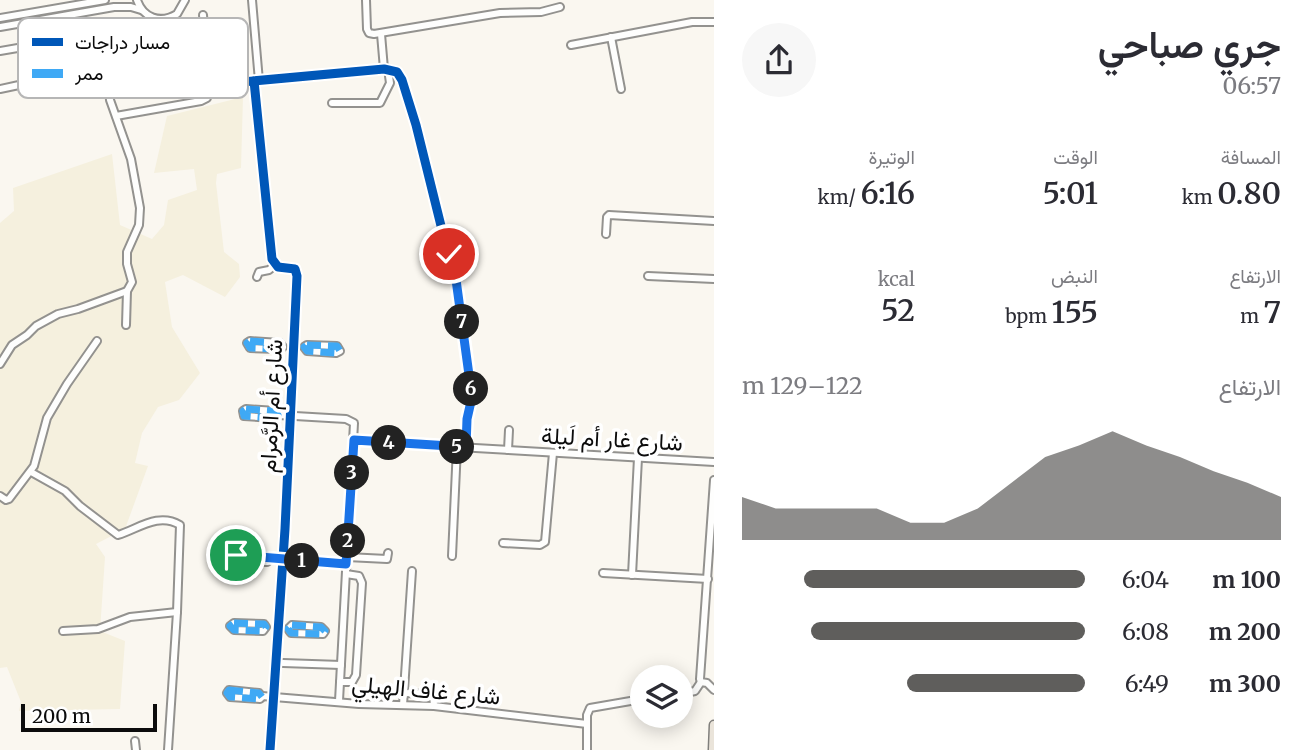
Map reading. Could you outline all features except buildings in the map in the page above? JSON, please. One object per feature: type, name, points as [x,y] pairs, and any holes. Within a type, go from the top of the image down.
[{"type":"main road","points":[[713,750],[714,725]]},
{"type":"street","points":[[0,18],[105,0]]},
{"type":"street","points":[[137,0],[141,10]]},
{"type":"street","points":[[252,0],[272,255],[275,265],[270,270],[260,272],[257,277]]},
{"type":"street","points":[[366,0],[368,31],[371,34],[500,13],[541,12],[560,7]]},
{"type":"street","points":[[167,18],[177,14],[186,1]]},
{"type":"street","points":[[51,18],[114,7],[131,7],[152,18]]},
{"type":"street","points":[[571,44],[692,23],[714,23]]},
{"type":"street","points":[[0,27],[18,24]]},
{"type":"street","points":[[332,103],[380,103],[390,83],[381,34]]},
{"type":"street","points":[[611,37],[621,89]]},
{"type":"street","points":[[0,51],[18,47]]},
{"type":"street","points":[[248,82],[386,69],[397,72],[402,80],[447,250],[454,265],[472,397],[467,419],[466,447]]},
{"type":"street","points":[[0,87],[18,85]]},
{"type":"street","points":[[110,98],[131,159],[140,208],[139,225],[130,240],[127,264],[132,282],[127,291],[126,324]]},
{"type":"street","points":[[116,116],[207,98]]},
{"type":"street","points":[[606,234],[609,215],[714,221]]},
{"type":"street","name":"شارع أم الرَّمرام","points":[[270,750],[285,529],[297,271],[275,265]]},
{"type":"street","points":[[648,276],[714,279]]},
{"type":"street","points":[[0,366],[12,345],[36,326],[58,314],[127,291]]},
{"type":"street","points":[[0,496],[9,499],[31,471],[47,418],[97,341]]},
{"type":"street","points":[[283,347],[280,343],[247,343],[250,348],[279,349],[307,345],[337,346],[340,351],[307,351],[304,347]]},
{"type":"street","points":[[278,415],[275,411],[246,409],[242,413],[244,416],[256,417],[274,418],[278,415],[349,419],[354,423],[339,701]]},
{"type":"street","name":"شارع غار أم لَيلة","points":[[508,450],[509,430]]},
{"type":"street","name":"شارع غار أم لَيلة","points":[[354,440],[714,462]]},
{"type":"street","points":[[452,556],[457,447]]},
{"type":"street","points":[[503,543],[540,545],[545,542],[553,453]]},
{"type":"street","points":[[632,575],[638,458]]},
{"type":"street","points":[[31,471],[65,491],[118,536],[148,522],[173,522],[180,525],[168,750]]},
{"type":"street","points":[[704,682],[714,480]]},
{"type":"street","points":[[271,559],[267,562],[237,561],[234,558],[238,554],[269,556],[271,559],[282,560],[347,561],[365,555],[387,559],[388,553]]},
{"type":"street","points":[[403,705],[412,570]]},
{"type":"street","points":[[340,682],[352,681],[356,675],[362,583],[359,576],[346,573]]},
{"type":"street","points":[[603,573],[708,579]]},
{"type":"street","points":[[63,631],[98,628],[130,617],[177,612]]},
{"type":"street","points":[[266,627],[263,631],[234,630],[230,626],[234,623],[264,624],[266,627],[288,629],[292,625],[343,632]]},
{"type":"street","points":[[283,663],[341,665]]},
{"type":"street","points":[[693,691],[714,678]]},
{"type":"street","points":[[704,682],[714,690]]},
{"type":"street","name":"شارع غاف الهيلي","points":[[262,696],[259,693],[241,691],[229,690],[227,693],[230,697],[260,699],[262,696],[273,696],[359,704],[434,706],[587,724]]},
{"type":"street","points":[[404,693],[433,694],[434,706]]},
{"type":"street","points":[[587,750],[588,711],[595,705],[630,701]]},
{"type":"street","points":[[135,741],[136,750]]},
{"type":"shaded area","points":[[243,98],[241,168],[217,174],[216,183],[224,252],[239,264],[240,277],[225,297],[183,275],[165,282],[172,327],[200,373],[179,400],[158,407],[142,433],[135,463],[148,466],[125,529],[96,544],[105,557],[100,631],[125,641],[120,709],[19,711],[21,702],[7,667],[0,668],[0,223],[14,211],[13,188],[112,154],[120,225],[152,239],[164,225],[168,200],[197,190],[194,169],[154,173],[167,116]]},
{"type":"marked path","points":[[250,341],[280,343],[283,347],[250,348],[247,343],[250,341]]},
{"type":"marked path","points":[[307,345],[337,346],[340,351],[307,351],[304,347],[307,345]]},
{"type":"marked path","points":[[246,409],[276,411],[278,415],[274,418],[244,416],[243,411],[246,409]]},
{"type":"marked path","points":[[238,554],[267,556],[271,559],[267,562],[237,561],[234,558],[238,554]]},
{"type":"marked path","points":[[234,623],[264,624],[266,627],[263,631],[234,630],[230,626],[234,623]]},
{"type":"marked path","points":[[292,625],[321,627],[325,631],[323,634],[291,633],[288,629],[292,625]]},
{"type":"marked path","points":[[229,690],[259,693],[262,697],[230,697],[227,693],[229,690]]},
{"type":"cycle path","points":[[248,81],[384,69],[397,72],[402,80],[447,250],[454,265],[472,392],[466,447]]},
{"type":"cycle path","points":[[254,81],[272,259],[278,267],[295,269],[297,276],[285,529],[270,750]]},
{"type":"route","points":[[236,555],[346,564],[354,440],[466,447],[472,393],[454,265],[449,254]]}]
